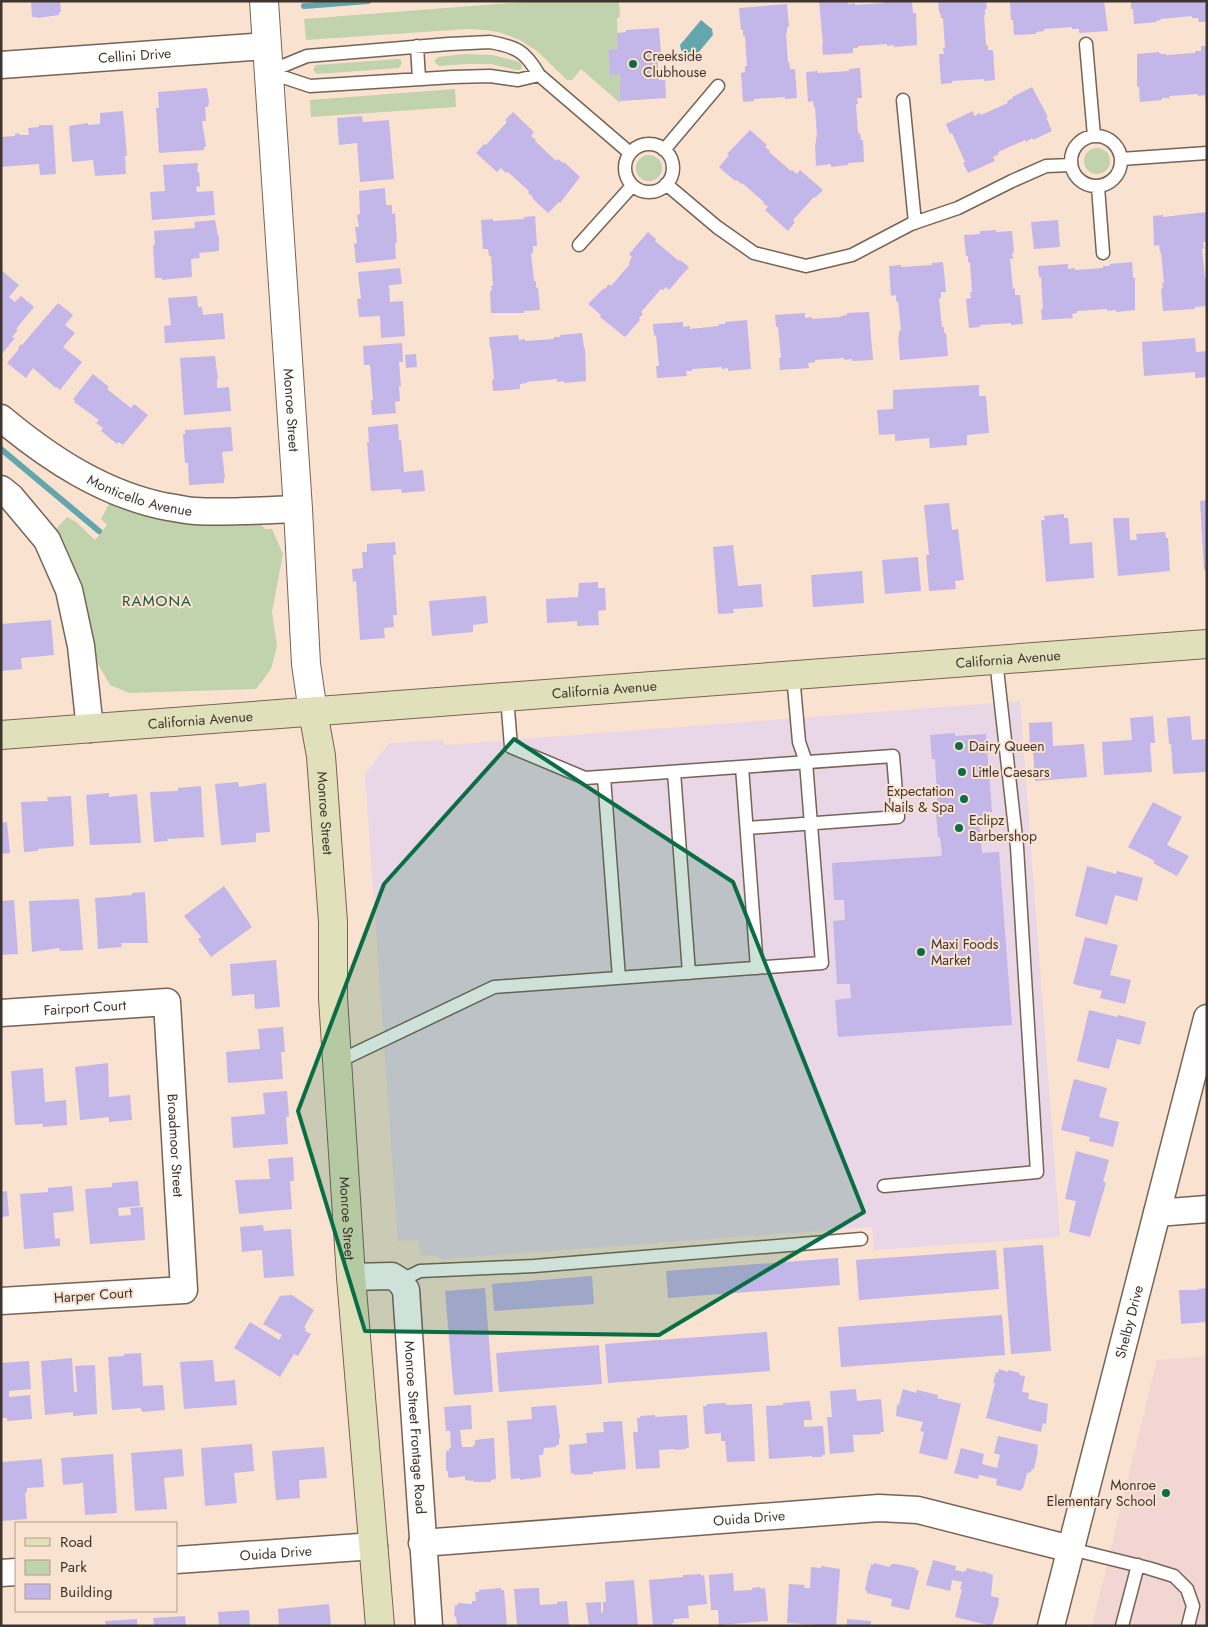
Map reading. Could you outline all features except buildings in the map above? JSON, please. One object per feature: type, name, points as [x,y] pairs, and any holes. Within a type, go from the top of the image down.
[{"type":"main road","name":"California Avenue","points":[[1,736],[1207,644]]},
{"type":"main road","name":"Monroe Street","points":[[312,712],[321,756],[333,922],[333,998],[351,1277],[380,1626]]},
{"type":"street","name":"Monroe Street","points":[[264,1],[298,509],[306,664],[312,712]]},
{"type":"street","name":"Cellini Drive","points":[[1,65],[268,59]]},
{"type":"street","name":"Monticello Avenue","points":[[1,418],[24,437],[70,468],[113,491],[153,504],[194,511],[298,509]]},
{"type":"street","points":[[1,489],[11,497],[47,540],[69,590],[81,646],[90,729]]},
{"type":"street","name":"Fairport Court","points":[[1,1013],[167,1002]]},
{"type":"street","name":"Broadmoor Street","points":[[167,1002],[184,1290]]},
{"type":"street","name":"Shelby Drive","points":[[1051,1626],[1207,1018]]},
{"type":"street","points":[[1157,1213],[1207,1210]]},
{"type":"street","points":[[351,1277],[392,1276],[400,1280]]},
{"type":"street","name":"Monroe Street Frontage Road","points":[[400,1280],[406,1290],[429,1626]]},
{"type":"street","name":"Harper Court","points":[[1,1301],[184,1290]]},
{"type":"street","name":"Ouida Drive","points":[[422,1543],[879,1508],[918,1510],[1071,1549]]},
{"type":"street","name":"Ouida Drive","points":[[178,1560],[374,1546]]},
{"type":"street","points":[[1,1573],[15,1572]]},
{"type":"lane","points":[[268,59],[417,46],[490,42],[510,46],[529,58],[539,75],[630,153]]},
{"type":"lane","points":[[1086,44],[1094,136]]},
{"type":"lane","points":[[417,46],[419,79]]},
{"type":"lane","points":[[268,59],[310,86],[490,76],[518,80],[539,75]]},
{"type":"lane","points":[[664,150],[718,86]]},
{"type":"lane","points":[[903,100],[915,223]]},
{"type":"lane","points":[[1094,136],[1102,136],[1109,139],[1119,151],[1121,159],[1121,167],[1113,181],[1098,187],[1090,186],[1077,178],[1071,165],[1071,156],[1079,142],[1094,136]]},
{"type":"lane","points":[[650,144],[664,150],[669,155],[673,170],[671,178],[666,184],[654,192],[646,192],[632,186],[628,180],[625,166],[630,153],[642,145],[650,144]]},
{"type":"lane","points":[[1121,159],[1207,153]]},
{"type":"lane","points":[[666,184],[716,227],[754,253],[806,266],[852,255],[915,223],[958,208],[1046,166],[1071,165]]},
{"type":"lane","points":[[579,245],[632,186]]},
{"type":"lane","points":[[1098,187],[1103,254]]},
{"type":"lane","points":[[884,1186],[1037,1172],[1017,847],[996,660]]},
{"type":"lane","points":[[337,1062],[494,987],[822,963],[806,762],[799,742],[793,675]]},
{"type":"lane","points":[[507,697],[511,746],[585,778],[893,756],[898,817],[747,828]]},
{"type":"lane","points":[[742,767],[758,968]]},
{"type":"lane","points":[[674,772],[689,973]]},
{"type":"lane","points":[[604,777],[619,978]]},
{"type":"lane","points":[[400,1280],[420,1271],[534,1266],[861,1239]]},
{"type":"lane","points":[[1071,1549],[1138,1565],[1174,1576],[1187,1589],[1193,1606],[1188,1626]]},
{"type":"lane","points":[[1122,1626],[1138,1565]]},
{"type":"highlighted area","points":[[514,739],[733,882],[864,1212],[659,1335],[365,1331],[298,1111],[384,884]]},
{"type":"shaded area","points":[[1020,701],[1060,1237],[874,1250],[872,1227],[442,1259],[435,1255],[421,1256],[419,1240],[398,1241],[365,774],[389,743],[443,740],[444,745]]},
{"type":"shaded area","name":"Monroe Elementary School","points":[[1207,1356],[1207,1626],[1092,1626],[1157,1360]]},
{"type":"green space","points":[[536,1],[619,1],[620,17],[617,18],[618,49],[608,51],[610,74],[620,74],[620,103],[581,69],[572,80],[567,80],[537,51],[520,40],[502,33],[467,29],[306,40],[304,19]]},
{"type":"green space","points":[[465,54],[493,55],[519,62],[522,68],[516,70],[491,64],[439,66],[434,61],[438,57]]},
{"type":"green space","points":[[398,59],[402,63],[399,68],[317,74],[313,70],[316,65]]},
{"type":"green space","points":[[455,89],[456,107],[311,117],[310,100]]},
{"type":"green space","points":[[1097,148],[1106,152],[1110,161],[1106,170],[1097,174],[1088,170],[1084,161],[1088,152]]},
{"type":"green space","points":[[649,155],[658,159],[662,168],[658,177],[649,181],[640,177],[636,168],[640,159]]},
{"type":"green space","points":[[110,502],[258,521],[265,529],[272,529],[283,554],[272,612],[277,646],[271,669],[256,689],[129,693],[110,685],[97,662],[82,595],[53,532],[67,517],[76,522],[95,540],[107,525],[101,519]]},
{"type":"water","points":[[701,20],[712,29],[713,35],[692,60],[681,50],[680,45]]},
{"type":"waterway","points":[[304,6],[368,1]]},
{"type":"waterway","points":[[1,449],[99,531]]},
{"type":"place","name":"Creekside Clubhouse","points":[[633,64]]},
{"type":"place","name":"Dairy Queen","points":[[959,746]]},
{"type":"place","name":"Little Caesars","points":[[962,772]]},
{"type":"place","name":"Expectation Nails & Spa","points":[[964,799]]},
{"type":"place","name":"Eclipz Barbershop","points":[[959,828]]},
{"type":"place","name":"Maxi Foods Market","points":[[921,952]]},
{"type":"place","name":"Monroe Elementary School","points":[[1166,1493]]},
{"type":"district","name":"RAMONA","points":[[157,601]]}]
